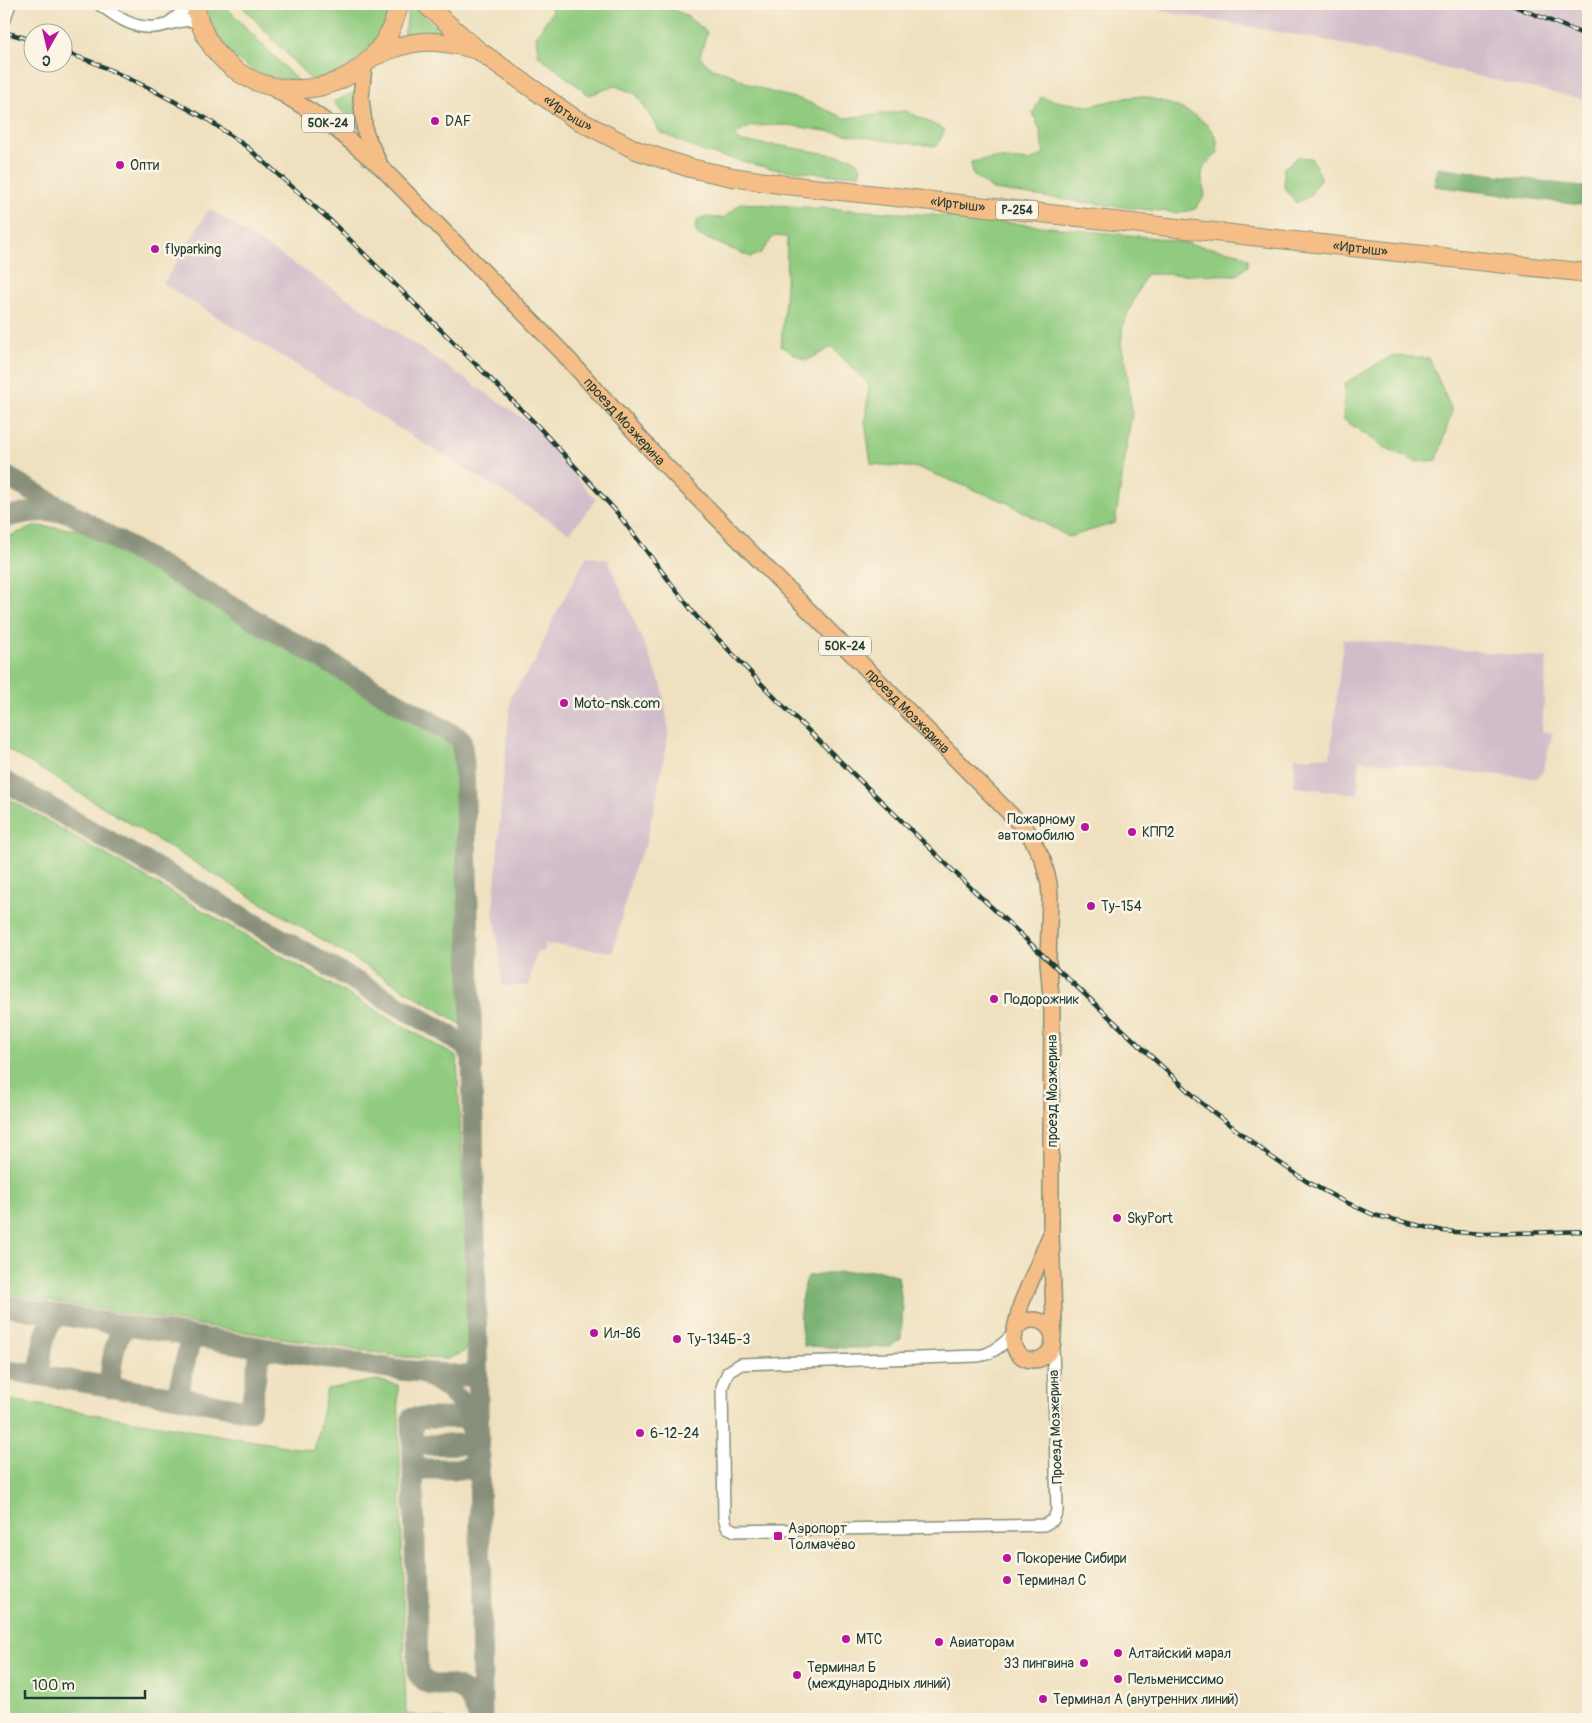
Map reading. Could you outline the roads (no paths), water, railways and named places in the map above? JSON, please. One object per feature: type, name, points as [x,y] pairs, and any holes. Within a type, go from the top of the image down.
[{"type":"highway","name":"50К-24","points":[[195,4],[200,23],[211,44],[227,62],[246,76],[268,86]]},
{"type":"highway","points":[[369,60],[387,38],[396,19],[399,4]]},
{"type":"highway","points":[[425,4],[478,50]]},
{"type":"highway","points":[[268,86],[294,90],[319,87],[343,79],[369,60],[389,49],[414,42],[434,40],[454,43],[478,50]]},
{"type":"highway","name":"«Иртыш»","points":[[478,50],[574,118],[636,150],[690,168],[732,177],[796,186],[1588,273]]},
{"type":"main road","name":"проезд Мозжерина","points":[[369,60],[361,98],[366,132],[382,168]]},
{"type":"main road","name":"проезд Мозжерина","points":[[268,86],[331,125],[382,168],[560,350],[661,461],[1028,832],[1043,860],[1049,883],[1050,897],[1048,961],[1052,1010],[1051,1232],[1054,1308],[1053,1340]]},
{"type":"main road","name":"проезд Мозжерина","points":[[1014,1334],[1021,1304],[1051,1232]]},
{"type":"main road","points":[[1014,1334],[1022,1323],[1035,1320],[1047,1325],[1053,1340]]},
{"type":"main road","name":"Проезд Мозжерина","points":[[1014,1334],[1014,1347],[1022,1357],[1028,1360],[1041,1359],[1047,1356],[1053,1340]]},
{"type":"street","points":[[4,18],[10,4]]},
{"type":"street","points":[[99,4],[124,22],[139,26],[156,27],[184,20],[200,23]]},
{"type":"street","points":[[169,23],[188,4]]},
{"type":"street","name":"Проезд Мозжерина","points":[[1014,1334],[987,1355],[741,1364],[728,1372],[722,1387],[724,1518],[727,1527],[735,1530],[1044,1525],[1052,1520],[1058,1511],[1053,1340]]},
{"type":"railway","points":[[1509,4],[1588,36]]},
{"type":"railway","points":[[4,32],[22,37]]},
{"type":"railway","points":[[72,55],[95,63],[151,89],[207,119],[247,147],[333,223],[535,423],[615,510],[696,616],[779,702],[970,887],[1199,1101],[1270,1156],[1306,1181],[1374,1215],[1443,1231],[1483,1234],[1588,1231]]},
{"type":"place","name":"DAF","points":[[435,121]]},
{"type":"place","name":"Опти","points":[[120,165]]},
{"type":"place","name":"flyparking","points":[[155,249]]},
{"type":"place","name":"Moto-nsk.com","points":[[564,703]]},
{"type":"place","name":"Пожарному автомобилю","points":[[1085,827]]},
{"type":"place","name":"КПП2","points":[[1132,832]]},
{"type":"place","name":"Ту-154","points":[[1091,906]]},
{"type":"place","name":"Подорожник","points":[[994,999]]},
{"type":"place","name":"SkyPort","points":[[1117,1218]]},
{"type":"place","name":"Ил-86","points":[[594,1333]]},
{"type":"place","name":"Ту-134Б-3","points":[[677,1339]]},
{"type":"place","name":"6-12-24","points":[[640,1433]]},
{"type":"place","name":"Аэропорт Толмачёво","points":[[778,1536]]},
{"type":"place","name":"Покорение Сибири","points":[[1007,1558]]},
{"type":"place","name":"Терминал С","points":[[1007,1580]]},
{"type":"place","name":"МТС","points":[[846,1639]]},
{"type":"place","name":"Авиаторам","points":[[939,1642]]},
{"type":"place","name":"Алтайский марал","points":[[1118,1653]]},
{"type":"place","name":"33 пингвина","points":[[1084,1663]]},
{"type":"place","name":"Терминал Б (международных линий)","points":[[797,1675]]},
{"type":"place","name":"Пельмениссимо","points":[[1118,1679]]},
{"type":"place","name":"Терминал А (внутренних линий)","points":[[1043,1699]]}]
